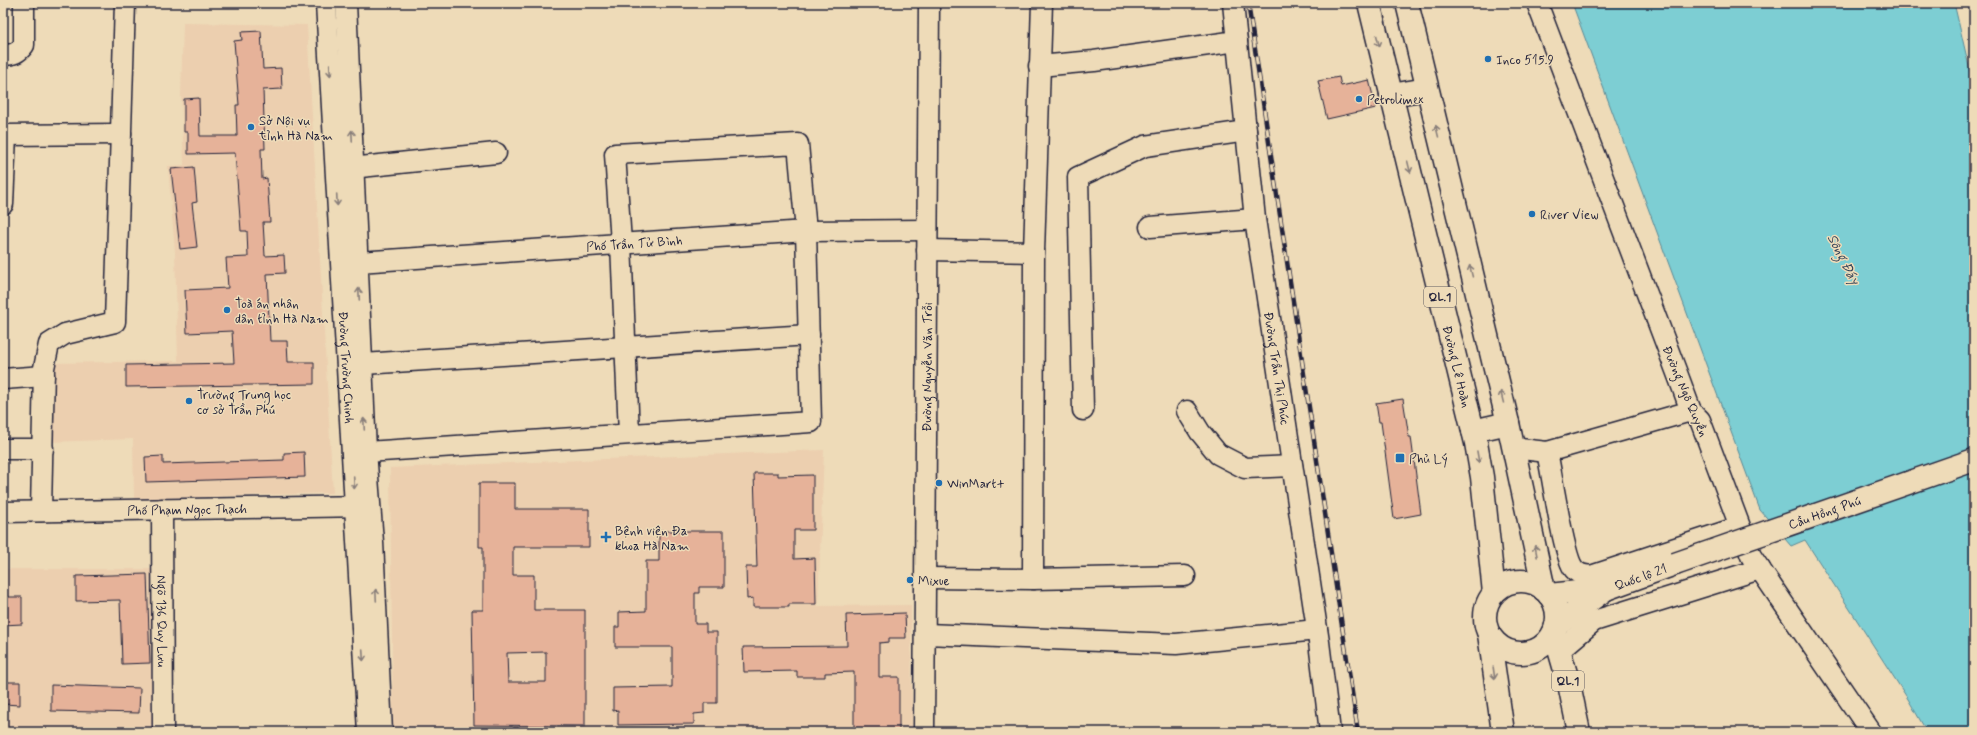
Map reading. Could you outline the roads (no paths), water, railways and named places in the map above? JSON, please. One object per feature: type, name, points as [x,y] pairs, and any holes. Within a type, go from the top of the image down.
[{"type":"main road","name":"Đường Lê Hoàn","points":[[1369,3],[1473,431],[1482,476],[1494,593]]},
{"type":"main road","name":"QL.1","points":[[1407,3],[1508,423],[1546,592]]},
{"type":"main road","points":[[1391,96],[1427,89]]},
{"type":"main road","points":[[1473,431],[1508,423]]},
{"type":"main road","name":"Cầu Hồng Phú","points":[[1675,564],[1974,460]]},
{"type":"main road","name":"Quốc lộ 21","points":[[1546,592],[1606,589],[1675,564]]},
{"type":"main road","points":[[1518,582],[1534,584],[1546,592],[1555,606],[1556,636],[1539,649],[1528,653],[1516,653],[1505,650],[1496,644],[1489,634],[1485,624],[1485,613],[1488,602],[1494,593],[1502,586],[1518,582]]},
{"type":"main road","name":"Quốc lộ 21","points":[[1556,636],[1606,589]]},
{"type":"main road","points":[[1489,634],[1503,732]]},
{"type":"main road","name":"QL.1","points":[[1556,636],[1579,732]]},
{"type":"street","points":[[3,55],[11,55],[19,52],[24,46],[24,3]]},
{"type":"street","points":[[41,511],[44,376],[49,344],[65,334],[115,322],[125,3]]},
{"type":"street","name":"Đường Trường Chinh","points":[[326,3],[338,49],[373,700],[368,732]]},
{"type":"street","name":"Đường Trường Chinh","points":[[338,49],[346,3]]},
{"type":"street","name":"Đường Nguyễn Văn Trỗi","points":[[924,732],[926,634],[929,3]]},
{"type":"street","points":[[1033,579],[1034,252],[1038,66],[1042,3]]},
{"type":"street","name":"Đường Trần Thị Phúc","points":[[1233,3],[1255,219],[1317,630],[1330,732]]},
{"type":"street","name":"Đường Ngô Quyền","points":[[1537,3],[1692,411],[1700,420],[1751,556],[1871,732]]},
{"type":"street","points":[[1038,66],[1237,42]]},
{"type":"street","points":[[1083,410],[1078,177],[1145,146],[1246,131]]},
{"type":"street","points":[[3,204],[5,135],[121,134]]},
{"type":"street","points":[[359,452],[812,422],[806,231],[798,144],[615,154],[621,243],[629,434]]},
{"type":"street","points":[[344,169],[496,153]]},
{"type":"street","points":[[1150,227],[1255,219]]},
{"type":"street","name":"Phố Trần Tử Bình","points":[[349,263],[806,231],[927,230]]},
{"type":"street","points":[[927,250],[1034,252]]},
{"type":"street","points":[[354,365],[809,335]]},
{"type":"street","points":[[3,379],[44,376]]},
{"type":"street","points":[[1187,411],[1200,432],[1218,454],[1245,468],[1292,466]]},
{"type":"street","points":[[1513,448],[1547,452],[1692,411]]},
{"type":"street","points":[[3,449],[43,449]]},
{"type":"street","points":[[1547,452],[1566,546],[1575,571],[1582,574],[1594,575],[1739,527]]},
{"type":"street","name":"Phố Phạm Ngọc Thạch","points":[[3,512],[362,506]]},
{"type":"street","name":"Ngõ 136 Quy Lưu","points":[[162,509],[163,732]]},
{"type":"street","points":[[1556,636],[1594,621],[1760,569]]},
{"type":"street","points":[[926,578],[1033,579],[1185,576]]},
{"type":"street","points":[[926,634],[1176,644],[1317,630]]},
{"type":"street","name":"Đường Trường Chinh","points":[[373,700],[382,732]]},
{"type":"water","name":"Sông Đáy","points":[[1572,3],[1954,3],[1974,88],[1974,732],[1927,732],[1908,699],[1805,540],[1791,546],[1760,510]]},
{"type":"railway","points":[[1248,3],[1358,732]]},
{"type":"place","name":"Inco 515.9","points":[[1488,59]]},
{"type":"place","name":"Petrolimex","points":[[1359,99]]},
{"type":"place","name":"Sở Nội vụ tỉnh Hà Nam","points":[[251,127]]},
{"type":"place","name":"River View","points":[[1532,214]]},
{"type":"place","name":"Toà án nhân dân tỉnh Hà Nam","points":[[227,310]]},
{"type":"place","name":"Trường Trung học cơ sở Trần Phú","points":[[189,401]]},
{"type":"place","name":"Phủ Lý","points":[[1400,458]]},
{"type":"place","name":"WinMart+","points":[[939,483]]},
{"type":"place","name":"Bệnh viện Đa khoa Hà Nam","points":[[606,537]]},
{"type":"place","name":"Mixue","points":[[910,580]]}]
